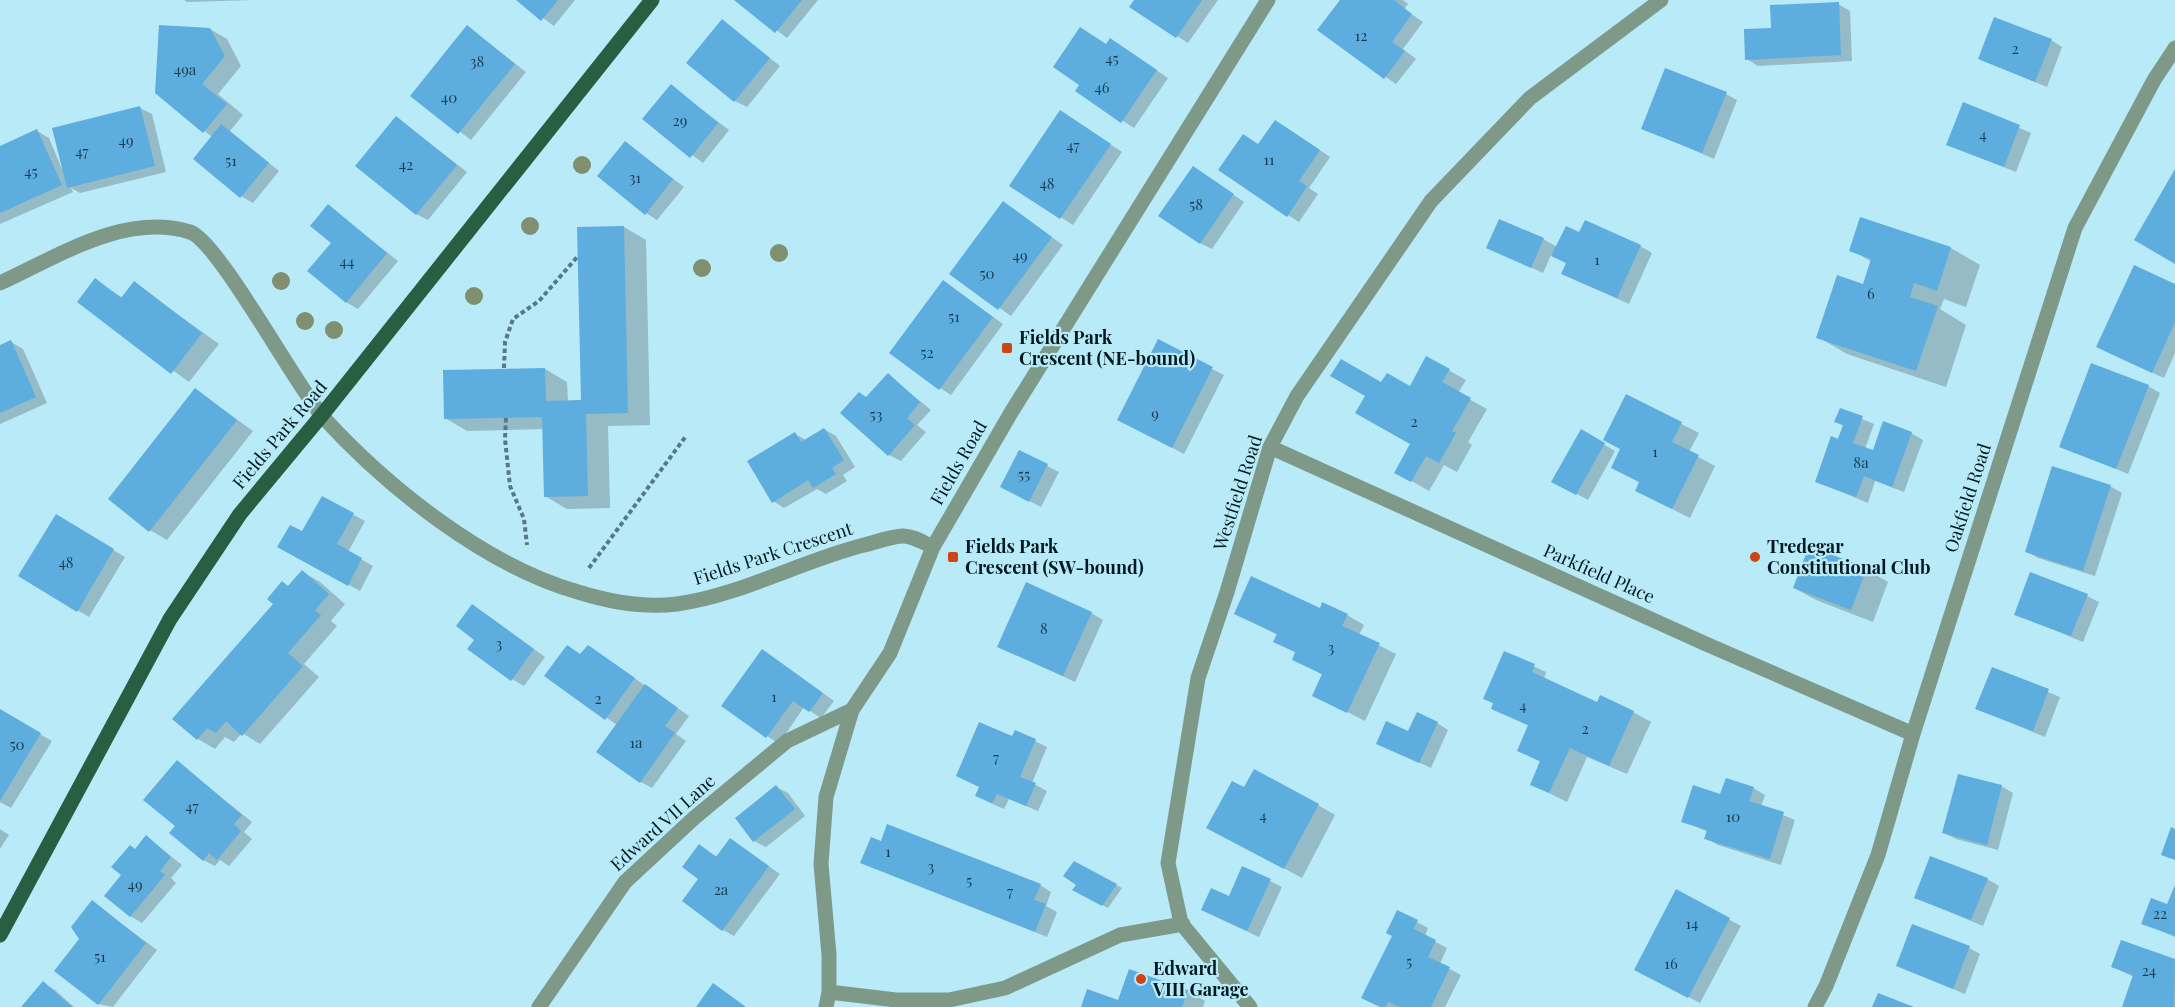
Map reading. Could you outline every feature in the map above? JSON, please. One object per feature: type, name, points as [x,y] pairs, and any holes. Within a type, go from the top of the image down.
[{"type":"main road","name":"Fields Park Road","points":[[0,935],[170,619],[240,514],[322,416],[652,0]]},
{"type":"street","name":"Fields Road","points":[[828,999],[829,955],[821,864],[825,797],[852,710],[890,653],[933,547],[1012,411],[1268,0]]},
{"type":"street","name":"Westfield Road","points":[[1250,1007],[1181,923],[1168,863],[1198,678],[1227,592],[1270,447],[1297,396],[1431,201],[1530,98],[1661,0]]},
{"type":"street","name":"Oakfield Road","points":[[1815,1007],[1826,986],[1878,855],[1913,734],[2075,228],[2154,80],[2175,48]]},
{"type":"street","name":"Fields Park Crescent","points":[[0,283],[110,234],[149,227],[171,228],[194,233],[218,260],[322,416],[414,502],[494,555],[544,582],[573,591],[616,603],[676,604],[731,590],[823,556],[904,535],[933,547]]},
{"type":"street","name":"Parkfield Place","points":[[1270,447],[1706,644],[1913,734]]},
{"type":"street","name":"Edward VII Lane","points":[[538,1007],[625,882],[694,818],[787,741],[852,710]]},
{"type":"street","points":[[828,999],[949,1000],[1005,988],[1120,935],[1183,924]]},
{"type":"path","points":[[504,368],[505,342],[513,319],[538,301],[578,255]]},
{"type":"path","points":[[506,418],[505,439],[510,486],[524,519],[531,575]]},
{"type":"path","points":[[573,591],[686,436]]},
{"type":"building","points":[[516,0],[558,0],[541,21]]},
{"type":"building","points":[[734,0],[802,0],[775,33]]},
{"type":"building","points":[[1134,0],[1202,0],[1176,38],[1129,7]]},
{"type":"building","points":[[1340,0],[1394,0],[1412,14],[1392,42],[1405,51],[1384,79],[1317,30]]},
{"type":"building","points":[[1839,2],[1841,55],[1745,60],[1744,29],[1771,28],[1770,5]]},
{"type":"building","points":[[1994,17],[2052,39],[2035,82],[1978,59]]},
{"type":"building","points":[[722,19],[770,58],[734,102],[686,63]]},
{"type":"building","points":[[159,25],[210,28],[225,56],[202,84],[227,104],[203,133],[155,93]]},
{"type":"building","points":[[467,25],[515,64],[458,134],[410,96]]},
{"type":"building","points":[[1080,27],[1106,44],[1110,38],[1157,70],[1121,123],[1075,91],[1079,85],[1053,67]]},
{"type":"building","points":[[1665,68],[1727,92],[1702,153],[1641,129]]},
{"type":"building","points":[[671,84],[718,123],[690,158],[642,119]]},
{"type":"building","points":[[1963,102],[2020,125],[2004,167],[1946,145]]},
{"type":"building","points":[[140,106],[155,166],[67,188],[52,128]]},
{"type":"building","points":[[1060,110],[1111,144],[1060,219],[1009,186]]},
{"type":"building","points":[[396,116],[457,165],[416,215],[355,166]]},
{"type":"building","points":[[1275,120],[1320,150],[1299,181],[1307,186],[1287,217],[1218,170],[1243,134],[1258,144]]},
{"type":"building","points":[[221,124],[269,163],[240,198],[193,159]]},
{"type":"building","points":[[37,129],[62,185],[0,213],[0,146]]},
{"type":"building","points":[[625,141],[673,179],[645,215],[597,176]]},
{"type":"building","points":[[1193,166],[1234,194],[1200,244],[1158,216]]},
{"type":"building","points":[[2175,169],[2175,264],[2134,240]]},
{"type":"building","points":[[1003,201],[1052,237],[998,310],[949,274]]},
{"type":"building","points":[[328,204],[387,253],[346,303],[307,271],[331,243],[310,226]]},
{"type":"building","points":[[1860,217],[1951,247],[1937,291],[1914,283],[1910,297],[1938,306],[1916,371],[1816,338],[1837,275],[1863,284],[1871,259],[1849,251]]},
{"type":"building","points":[[1499,219],[1544,238],[1531,268],[1486,248]]},
{"type":"building","points":[[1585,220],[1641,245],[1617,298],[1561,274],[1566,263],[1551,256],[1566,226],[1579,232]]},
{"type":"building","points":[[624,226],[628,413],[586,414],[588,496],[544,497],[542,417],[444,419],[443,370],[545,368],[546,401],[581,400],[577,227]]},
{"type":"building","points":[[2134,265],[2175,284],[2175,322],[2152,373],[2096,347]]},
{"type":"building","points":[[95,278],[121,298],[134,281],[202,333],[171,374],[77,302]]},
{"type":"building","points":[[943,280],[993,317],[939,390],[889,353]]},
{"type":"building","points":[[1158,339],[1213,367],[1172,448],[1117,420]]},
{"type":"building","points":[[11,340],[36,397],[0,413],[0,345]]},
{"type":"building","points":[[1426,356],[1450,369],[1442,382],[1471,398],[1452,431],[1456,433],[1439,463],[1426,456],[1411,482],[1394,473],[1410,444],[1355,413],[1365,396],[1330,376],[1341,359],[1381,382],[1387,373],[1410,386]]},
{"type":"building","points":[[2091,363],[2149,385],[2116,469],[2059,447]]},
{"type":"building","points":[[888,373],[920,402],[907,418],[915,425],[888,456],[840,413],[859,392],[866,397]]},
{"type":"building","points":[[195,388],[237,420],[149,532],[108,499]]},
{"type":"building","points":[[1626,394],[1682,422],[1672,442],[1699,455],[1672,509],[1635,491],[1639,482],[1611,468],[1620,449],[1603,440]]},
{"type":"building","points":[[1840,408],[1863,416],[1853,443],[1873,450],[1883,421],[1912,432],[1892,487],[1864,476],[1856,497],[1815,482],[1831,436],[1838,439],[1843,425],[1834,422]]},
{"type":"building","points":[[824,428],[844,460],[832,468],[836,474],[813,488],[808,480],[772,503],[747,461],[795,432],[801,442]]},
{"type":"building","points":[[1581,429],[1605,443],[1576,495],[1551,482]]},
{"type":"building","points":[[1019,450],[1048,464],[1029,502],[1000,487]]},
{"type":"building","points":[[2052,466],[2111,485],[2083,571],[2025,552]]},
{"type":"building","points":[[322,496],[354,513],[337,544],[362,558],[348,586],[277,547],[290,525],[302,531]]},
{"type":"building","points":[[56,514],[114,549],[77,612],[18,576]]},
{"type":"building","points":[[1809,546],[1867,568],[1851,610],[1793,588]]},
{"type":"building","points":[[302,570],[329,594],[315,610],[321,615],[288,653],[303,666],[242,736],[226,721],[216,733],[207,728],[197,740],[172,719],[273,604],[267,599],[282,581],[288,586]]},
{"type":"building","points":[[2030,572],[2088,594],[2071,636],[2014,615]]},
{"type":"building","points":[[1251,576],[1320,608],[1322,602],[1348,614],[1342,626],[1380,643],[1347,713],[1312,696],[1322,674],[1292,660],[1295,652],[1273,642],[1277,634],[1234,614]]},
{"type":"building","points":[[1026,582],[1092,612],[1063,676],[997,647]]},
{"type":"building","points":[[472,604],[534,649],[511,681],[467,649],[474,640],[456,626]]},
{"type":"building","points":[[567,645],[580,654],[588,645],[635,678],[605,720],[544,676]]},
{"type":"building","points":[[762,649],[823,693],[809,712],[793,701],[766,738],[721,706]]},
{"type":"building","points":[[1504,651],[1535,664],[1532,672],[1597,702],[1600,695],[1634,711],[1609,766],[1570,748],[1549,793],[1530,785],[1540,761],[1517,751],[1528,725],[1491,709],[1493,703],[1483,699]]},
{"type":"building","points":[[1992,667],[2049,689],[2033,731],[1975,709]]},
{"type":"building","points":[[645,684],[678,708],[665,726],[675,733],[640,783],[596,752]]},
{"type":"building","points":[[0,709],[41,733],[0,801]]},
{"type":"building","points":[[1417,712],[1438,722],[1419,763],[1376,744],[1386,721],[1408,731]]},
{"type":"building","points":[[979,722],[1012,736],[1015,730],[1036,739],[1020,777],[1036,783],[1026,806],[997,794],[992,803],[975,796],[979,787],[956,776]]},
{"type":"building","points":[[177,760],[242,815],[234,824],[241,831],[217,860],[209,853],[203,861],[169,833],[175,826],[143,800]]},
{"type":"building","points":[[1254,769],[1319,804],[1284,869],[1206,828],[1232,781],[1244,787]]},
{"type":"building","points":[[1958,774],[2002,785],[1987,845],[1942,833]]},
{"type":"building","points":[[1726,778],[1754,787],[1749,801],[1784,812],[1770,859],[1704,839],[1707,830],[1681,822],[1693,785],[1720,794]]},
{"type":"building","points":[[776,785],[795,809],[753,842],[735,818]]},
{"type":"building","points":[[887,824],[1041,884],[1034,900],[1046,904],[1035,932],[860,863],[871,837],[881,841]]},
{"type":"building","points":[[2171,827],[2175,829],[2175,860],[2161,855]]},
{"type":"building","points":[[146,835],[171,857],[160,871],[165,875],[130,917],[104,896],[121,875],[111,867],[130,845],[135,849]]},
{"type":"building","points":[[730,838],[769,866],[722,931],[682,901],[698,879],[682,867],[699,844],[716,857]]},
{"type":"building","points":[[1930,856],[1988,878],[1971,920],[1914,898]]},
{"type":"building","points":[[1074,861],[1117,884],[1102,906],[1072,890],[1076,885],[1063,876]]},
{"type":"building","points":[[1242,866],[1271,879],[1247,931],[1201,910],[1211,888],[1229,896]]},
{"type":"building","points":[[2175,885],[2175,936],[2141,924],[2151,898],[2167,904]]},
{"type":"building","points":[[1676,889],[1730,918],[1688,998],[1634,970]]},
{"type":"building","points":[[92,900],[146,943],[98,1005],[54,971],[79,939],[71,927]]},
{"type":"building","points":[[1397,910],[1418,920],[1414,929],[1436,940],[1428,957],[1450,967],[1431,1007],[1400,1007],[1388,1002],[1385,1007],[1380,1007],[1361,998],[1392,936],[1386,933]]},
{"type":"building","points":[[1912,924],[1970,946],[1953,989],[1896,966]]},
{"type":"building","points":[[2121,940],[2175,959],[2174,1007],[2122,1007],[2133,975],[2111,967]]},
{"type":"building","name":"Edward VIII Garage","points":[[1129,969],[1188,990],[1182,1007],[1081,1007],[1087,989],[1118,1000]]},
{"type":"building","points":[[43,981],[72,1007],[21,1007]]},
{"type":"building","points":[[713,983],[746,1007],[696,1007]]},
{"type":"building","points":[[1878,993],[1914,1007],[1872,1007]]},
{"type":"place","name":"Fields Park Crescent (NE-bound)","points":[[1007,348]]},
{"type":"place","name":"Fields Park Crescent (SW-bound)","points":[[953,557]]},
{"type":"place","name":"Tredegar Constitutional Club","points":[[1755,557]]},
{"type":"place","name":"Edward VIII Garage","points":[[1141,979]]}]
